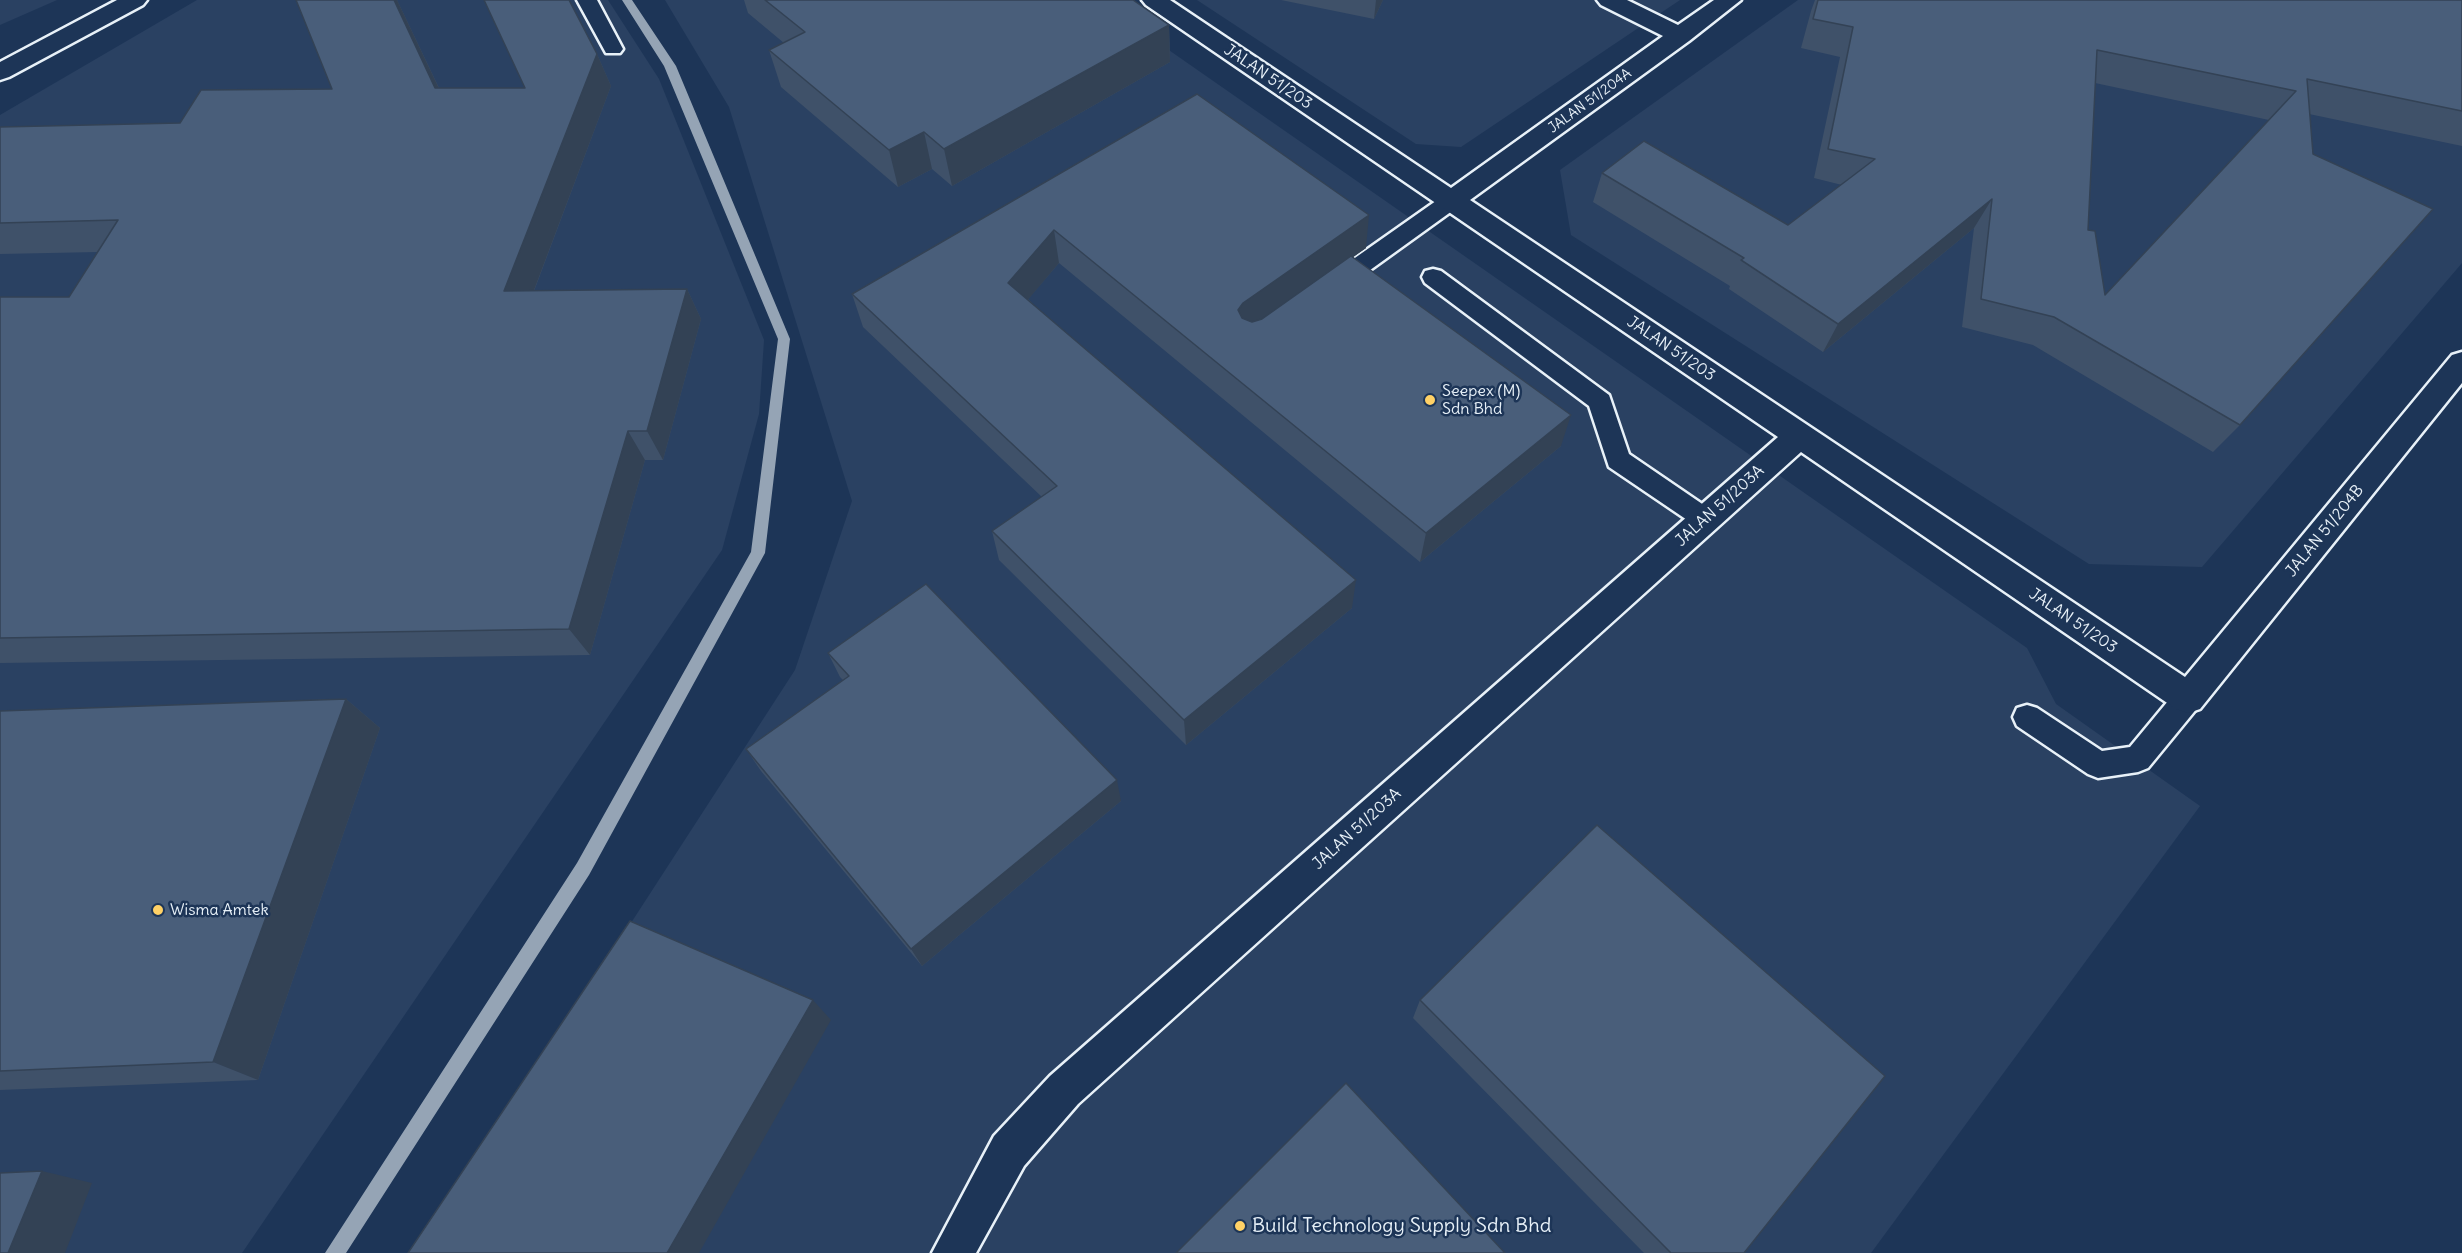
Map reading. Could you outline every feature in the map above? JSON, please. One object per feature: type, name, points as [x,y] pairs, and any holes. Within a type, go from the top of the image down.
[{"type":"street","points":[[0,72],[135,0]]},
{"type":"street","name":"JALAN 51/203","points":[[1154,0],[2188,698]]},
{"type":"street","points":[[1609,0],[1682,36]]},
{"type":"street","name":"JALAN 51/204A","points":[[1451,201],[1729,0]]},
{"type":"street","name":"JALAN 51/204B","points":[[2188,698],[2462,363]]},
{"type":"street","name":"JALAN 51/203A","points":[[953,1253],[1009,1151],[1064,1090],[1799,436]]},
{"type":"lane","points":[[586,0],[613,49]]},
{"type":"lane","points":[[1318,296],[1451,201]]},
{"type":"lane","points":[[1433,277],[1600,401],[1618,460],[1705,519]]},
{"type":"lane","points":[[2027,717],[2098,765],[2138,759],[2188,698]]},
{"type":"shaded area","points":[[0,0],[57,0],[0,25]]},
{"type":"shaded area","points":[[197,0],[608,0],[659,79],[764,340],[759,414],[722,550],[242,1253],[0,1253],[0,115]]},
{"type":"shaded area","points":[[665,0],[1097,0],[2027,648],[2056,704],[2200,806],[1871,1253],[417,1253],[795,670],[852,501],[729,107]]},
{"type":"shaded area","points":[[1197,0],[1680,0],[1461,147],[1416,144]]},
{"type":"shaded area","points":[[1798,0],[2462,0],[2462,263],[2202,567],[2089,564],[1571,235],[1560,170]]},
{"type":"building","points":[[296,0],[394,0],[435,88],[525,88],[484,0],[569,0],[597,54],[504,291],[687,289],[647,431],[628,431],[569,629],[0,638],[0,297],[69,297],[118,220],[0,223],[0,127],[180,123],[201,90],[332,89]]},
{"type":"building","points":[[765,0],[1133,0],[1169,25],[944,149],[924,132],[889,150],[769,50],[805,32]]},
{"type":"building","points":[[1818,0],[2462,0],[2462,111],[2307,79],[2313,154],[2433,209],[2240,425],[2054,317],[1981,299],[1992,199],[1838,324],[1741,260],[1744,258],[1602,173],[1644,141],[1788,225],[1875,159],[1828,149],[1853,27],[1813,19]],"holes":[[[2097,50],[2296,91],[2105,295],[2095,231],[2088,230]]]},
{"type":"building","points":[[1197,94],[1369,215],[1243,303],[1238,310],[1242,318],[1252,322],[1262,319],[1351,256],[1571,415],[1426,533],[1054,230],[1008,283],[1356,580],[1184,720],[992,531],[1057,486],[852,294]]},
{"type":"building","points":[[926,584],[1117,780],[911,949],[746,749],[849,676],[828,653]]},
{"type":"building","name":"Wisma Amtek","points":[[346,699],[213,1062],[0,1071],[0,711]]},
{"type":"building","points":[[1597,825],[1885,1076],[1744,1253],[1671,1253],[1420,1000]]},
{"type":"building","points":[[630,921],[813,1000],[667,1253],[408,1253]]},
{"type":"building","points":[[1346,1083],[1505,1253],[1176,1253]]},
{"type":"building","points":[[42,1171],[8,1253],[0,1253],[0,1173]]},
{"type":"waterway","points":[[335,1253],[583,869],[758,553],[784,339],[670,66],[627,0]]},
{"type":"place","name":"Seepex (M) Sdn Bhd","points":[[1430,400]]},
{"type":"place","name":"Wisma Amtek","points":[[158,910]]},
{"type":"place","name":"Build Technology Supply Sdn Bhd","points":[[1240,1226]]}]
